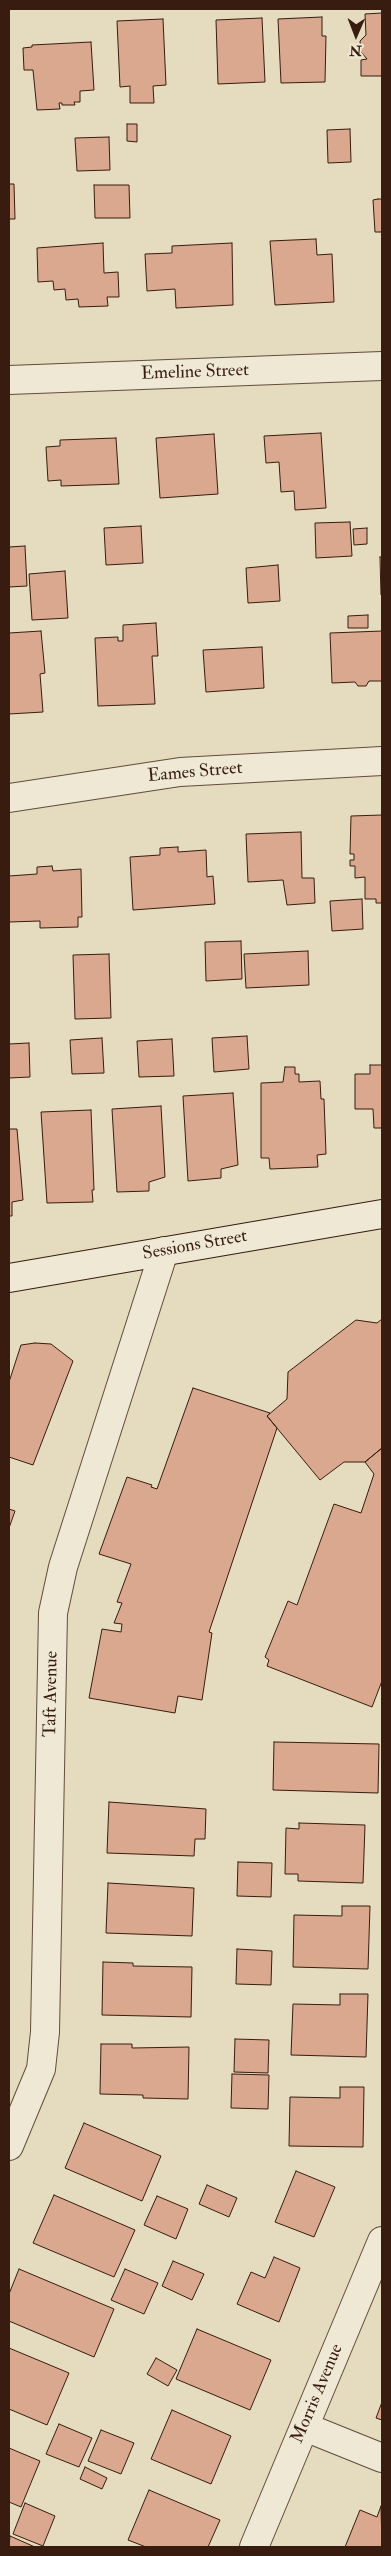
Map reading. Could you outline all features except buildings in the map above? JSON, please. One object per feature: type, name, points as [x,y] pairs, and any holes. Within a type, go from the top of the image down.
[{"type":"street","name":"Emeline Street","points":[[9,380],[382,366]]},
{"type":"street","name":"Eames Street","points":[[9,798],[180,772],[382,761]]},
{"type":"street","name":"Sessions Street","points":[[9,1278],[382,1214]]},
{"type":"street","name":"Taft Avenue","points":[[9,2146],[41,2069],[45,2032],[53,1613],[63,1567],[164,1251]]},
{"type":"street","name":"Morris Avenue","points":[[254,2547],[382,2241]]},
{"type":"street","points":[[305,2427],[382,2458]]}]
